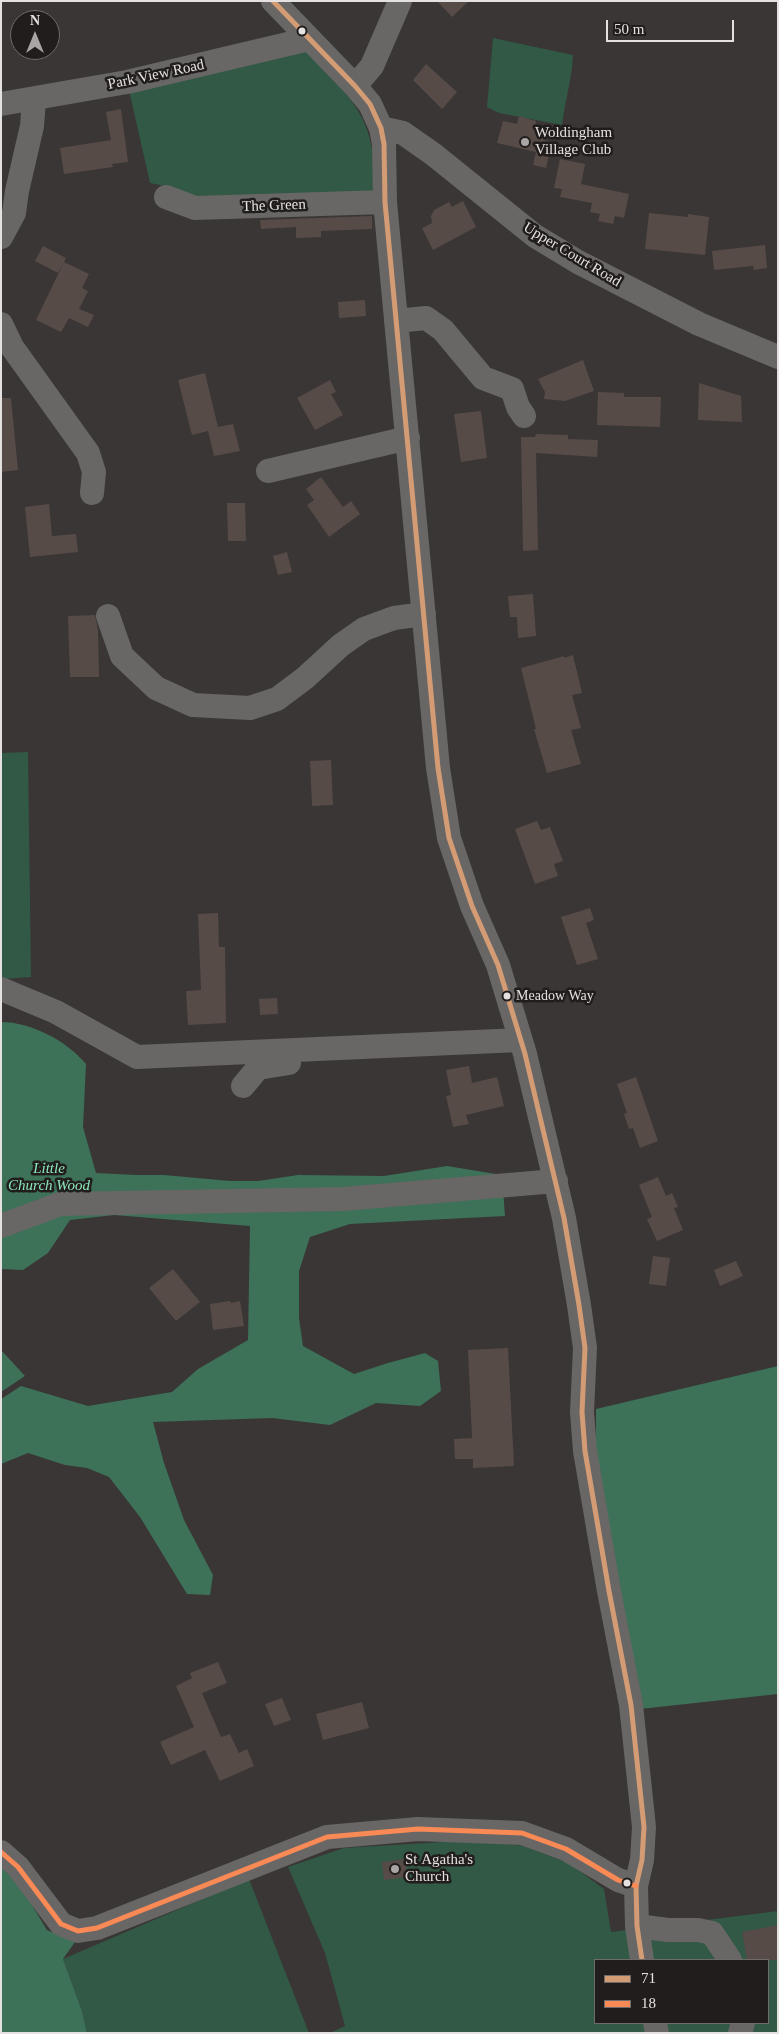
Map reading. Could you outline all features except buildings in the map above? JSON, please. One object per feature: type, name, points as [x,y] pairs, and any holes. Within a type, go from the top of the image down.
[{"type":"street","points":[[273,1],[355,86],[370,104],[382,128],[384,144],[384,202],[438,768],[449,838],[472,906],[498,965],[523,1047],[566,1227],[585,1348],[582,1412],[585,1450],[631,1705],[644,1827],[642,1860],[636,1886],[637,1926],[642,1959]]},
{"type":"street","points":[[355,86],[372,66],[400,1]]},
{"type":"street","name":"Park View Road","points":[[1,104],[128,82],[309,39]]},
{"type":"street","points":[[1,237],[14,213],[17,191],[32,126],[34,99]]},
{"type":"street","name":"Upper Court Road","points":[[382,128],[403,133],[535,236],[578,262],[699,324],[778,357]]},
{"type":"street","name":"The Green","points":[[166,197],[195,208],[384,202]]},
{"type":"street","points":[[396,321],[426,318],[442,330],[483,378],[512,389],[518,407],[524,416]]},
{"type":"street","points":[[1,324],[12,347],[88,453],[94,472],[92,492]]},
{"type":"street","points":[[268,471],[408,438]]},
{"type":"street","points":[[108,616],[122,656],[156,688],[193,705],[250,708],[277,699],[305,678],[341,645],[364,629],[394,618],[424,614]]},
{"type":"street","points":[[1,989],[56,1012],[137,1058],[523,1047]]},
{"type":"street","points":[[243,1086],[258,1068],[280,1063],[523,1047]]},
{"type":"street","points":[[1,1226],[60,1204],[343,1198],[556,1181]]},
{"type":"street","points":[[1,1852],[18,1867],[61,1924],[78,1931],[97,1928],[327,1836],[418,1829],[522,1833],[566,1849],[618,1880],[636,1886]]},
{"type":"street","points":[[637,1926],[668,1930],[698,1930],[712,1933],[729,1959]]},
{"type":"green space","points":[[493,38],[573,55],[562,125],[499,113],[487,107]]},
{"type":"green space","points":[[306,49],[354,104],[361,117],[367,130],[372,150],[374,195],[201,200],[175,188],[150,183],[129,90]]},
{"type":"green space","points":[[28,752],[31,977],[1,979],[1,753]]},
{"type":"green space","name":"Little Church Wood","points":[[1,1022],[24,1025],[48,1034],[69,1048],[86,1064],[83,1127],[96,1173],[258,1181],[298,1175],[384,1176],[447,1166],[502,1175],[505,1216],[350,1224],[310,1237],[299,1271],[299,1318],[303,1346],[354,1374],[425,1353],[438,1361],[441,1391],[420,1406],[376,1403],[330,1425],[272,1418],[153,1422],[164,1463],[184,1520],[213,1575],[210,1595],[187,1594],[140,1517],[109,1477],[87,1468],[65,1465],[28,1453],[1,1464],[1,1399],[21,1386],[88,1406],[172,1392],[198,1369],[248,1340],[250,1226],[114,1215],[70,1220],[48,1253],[23,1270],[1,1269]]},
{"type":"green space","points":[[1,1350],[25,1376],[1,1392]]},
{"type":"green space","points":[[778,1366],[778,1694],[640,1709],[596,1465],[596,1409]]},
{"type":"green space","points":[[449,1837],[523,1846],[569,1863],[604,1889],[611,1932],[778,1911],[778,2033],[330,2033],[345,2026],[325,1953],[288,1867],[344,1848],[444,1842]]},
{"type":"green space","points":[[1,1867],[20,1885],[47,1930],[75,1942],[63,1959],[82,2011],[87,2033],[1,2033]]},
{"type":"green space","points":[[249,1879],[309,2033],[87,2033],[82,2011],[63,1959]]},
{"type":"transit line","name":"71","points":[[273,1],[355,86],[370,104],[381,128],[384,144],[385,202],[438,768],[449,838],[472,906],[498,965],[525,1054],[564,1218],[579,1305],[585,1348],[582,1412],[585,1451],[631,1705],[644,1827],[642,1860],[636,1886],[637,1926],[642,1959]]},
{"type":"transit line","name":"18","points":[[1,1852],[18,1867],[61,1924],[78,1931],[97,1928],[327,1837],[418,1829],[522,1833],[566,1849],[618,1880],[636,1886]]},
{"type":"place","name":"Woldingham Village Club","points":[[525,142]]},
{"type":"place","name":"Meadow Way","points":[[507,996]]},
{"type":"place","name":"St Agatha's Church","points":[[395,1869]]}]
